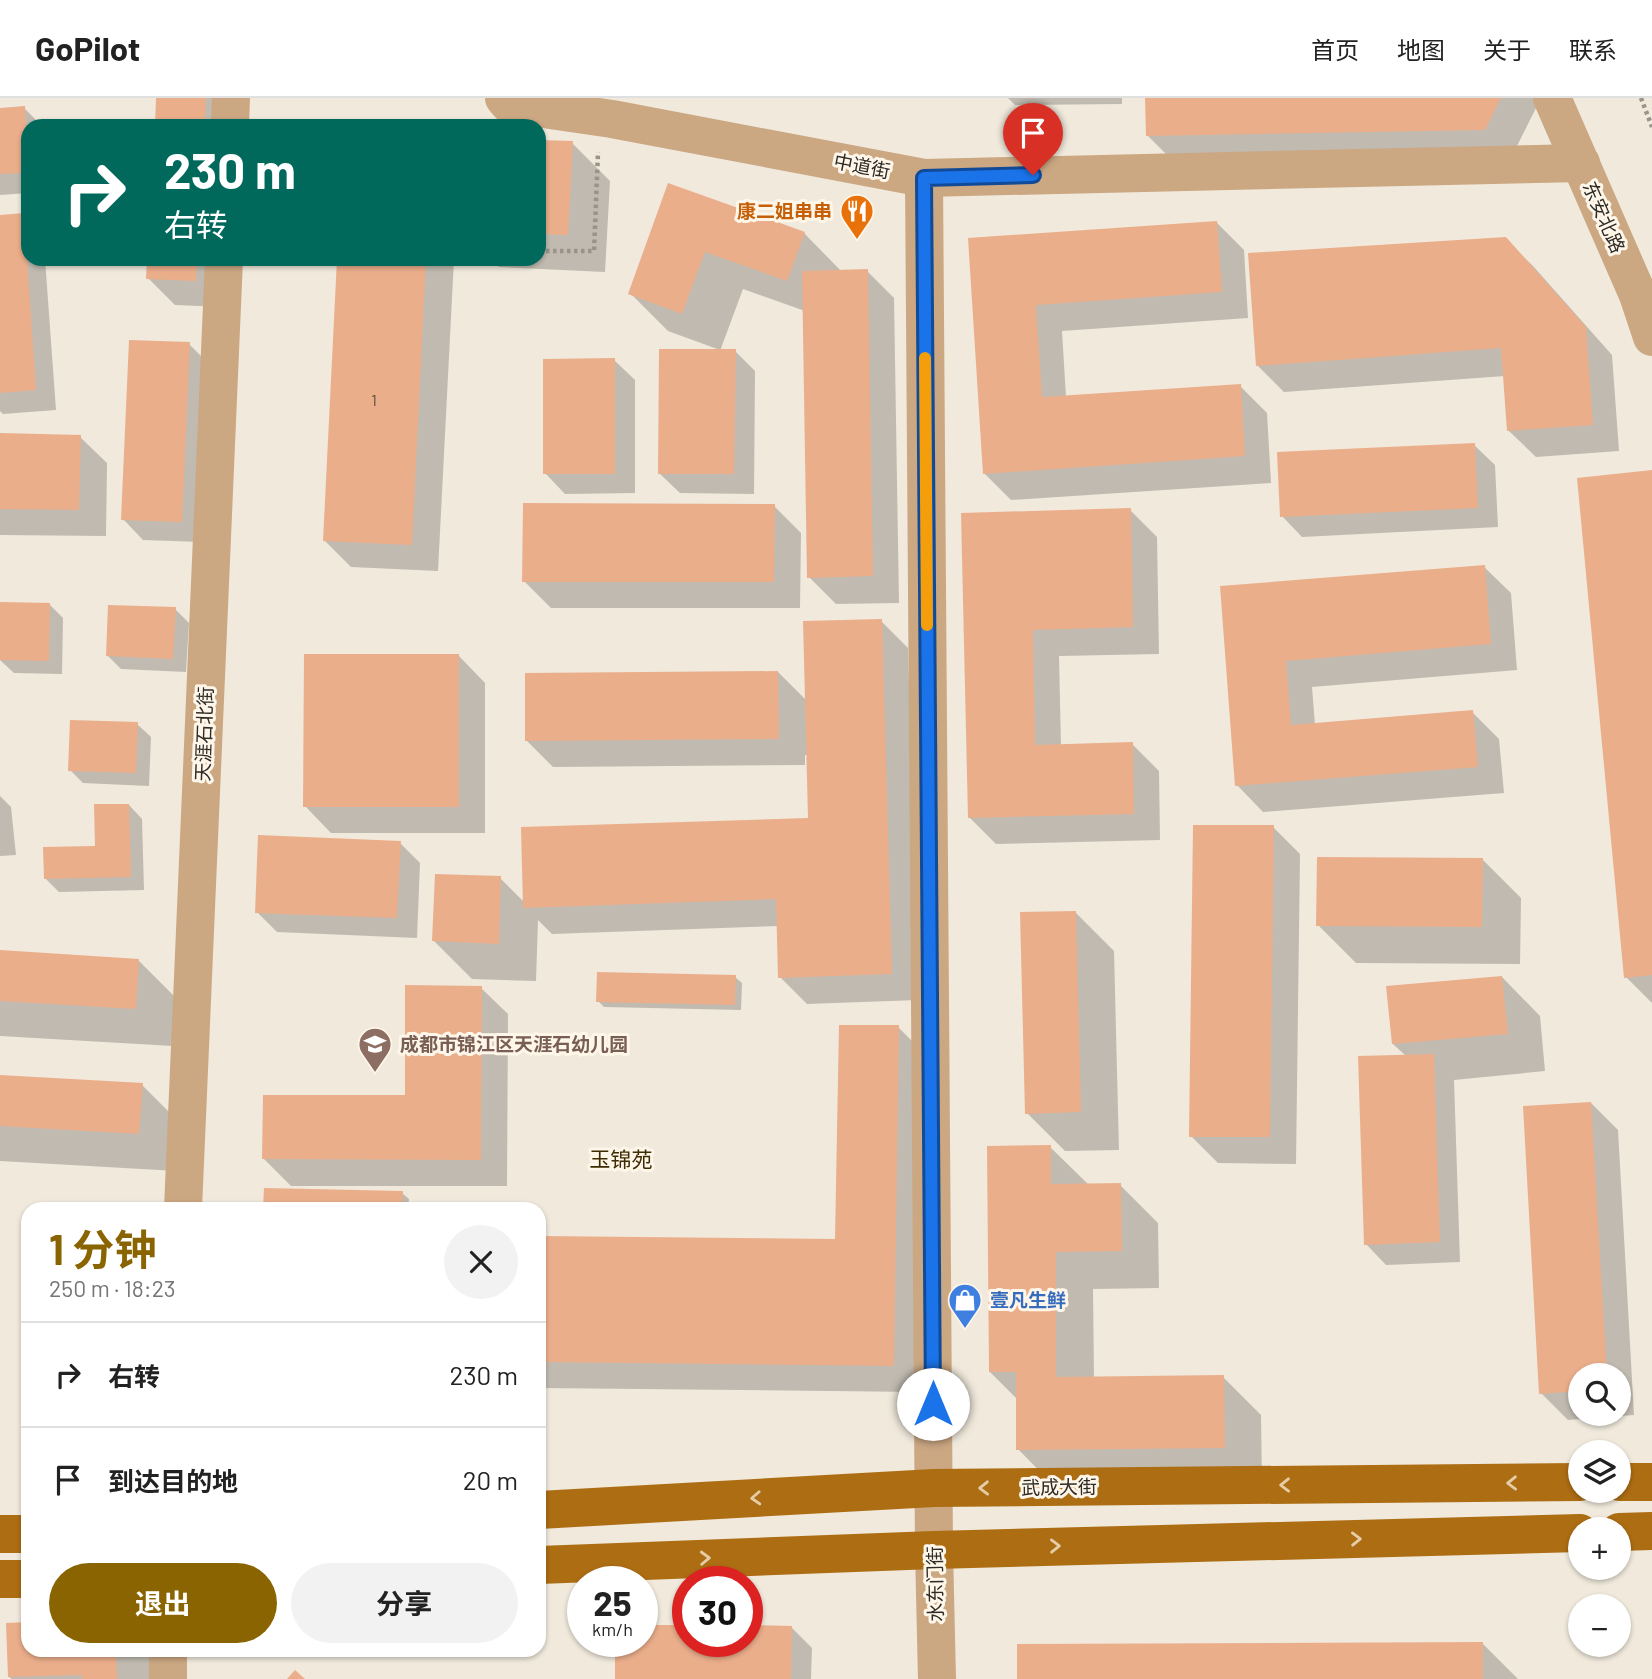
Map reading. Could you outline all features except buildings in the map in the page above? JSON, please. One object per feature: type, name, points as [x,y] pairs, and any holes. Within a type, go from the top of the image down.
[{"type":"main road","name":"武成大街","points":[[546,1510],[934,1488],[1568,1482]]},
{"type":"main road","points":[[1631,1482],[1652,1482]]},
{"type":"main road","points":[[1631,1532],[1652,1531]]},
{"type":"main road","points":[[546,1565],[934,1549],[1568,1533]]},
{"type":"main road","points":[[0,1534],[21,1534]]},
{"type":"main road","points":[[0,1579],[21,1579]]},
{"type":"street","points":[[230,119],[231,98]]},
{"type":"street","name":"中道街","points":[[504,98],[509,104],[612,119],[924,178],[1581,163]]},
{"type":"street","name":"东安北路","points":[[1552,98],[1638,295],[1652,337]]},
{"type":"street","points":[[924,178],[934,1488]]},
{"type":"street","name":"天涯石北街","points":[[183,1202],[224,266]]},
{"type":"street","name":"水东门街","points":[[934,1488],[937,1679]]},
{"type":"street","points":[[168,1657],[168,1679]]},
{"type":"path","points":[[1641,98],[1652,127]]},
{"type":"path","points":[[546,251],[594,251],[597,155],[612,119]]},
{"type":"slow traffic","points":[[925,358],[927,625]]},
{"type":"place","name":"康二姐串串","points":[[857,241]]},
{"type":"place","name":"成都市锦江区天涯石幼儿园","points":[[375,1074]]},
{"type":"place","name":"壹凡生鲜","points":[[965,1330]]},
{"type":"district","name":"玉锦苑","points":[[621,1160]]},
{"type":"route","points":[[933,1404],[924,178],[1033,175]]}]
